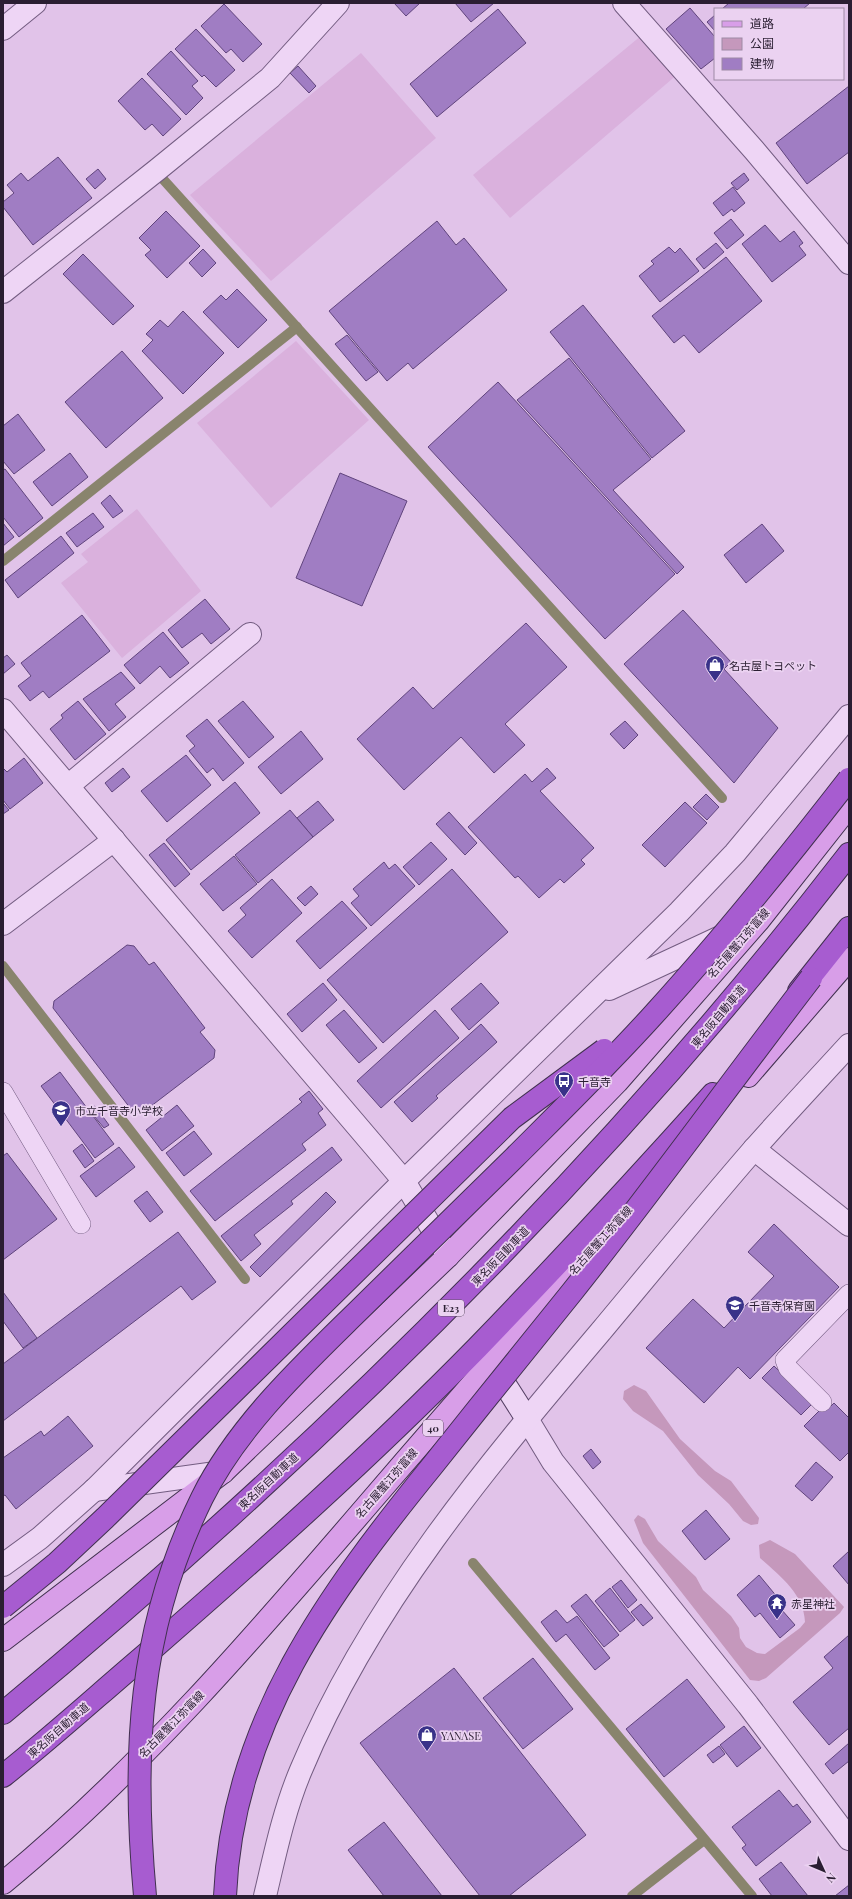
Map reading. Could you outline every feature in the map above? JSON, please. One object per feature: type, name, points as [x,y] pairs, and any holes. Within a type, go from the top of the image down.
[{"type":"highway","points":[[145,1896],[139,1812],[140,1740],[145,1684],[156,1622],[166,1585],[203,1496],[231,1449],[269,1403],[317,1351],[518,1154],[654,1014],[784,862],[849,779]]},
{"type":"highway","name":"東名阪自動車道","points":[[3,1713],[190,1553],[371,1386],[443,1316],[606,1144],[686,1053],[783,940],[849,854]]},
{"type":"highway","name":"東名阪自動車道","points":[[8,1772],[208,1601],[271,1544],[475,1349],[632,1184],[714,1092],[811,978],[849,928]]},
{"type":"highway","points":[[225,1896],[226,1869],[238,1805],[254,1746],[281,1684],[315,1624],[362,1555],[575,1288],[811,978]]},
{"type":"highway","points":[[3,1607],[57,1563],[105,1518],[512,1118],[654,1014]]},
{"type":"main road","name":"名古屋蟹江弥富線","points":[[3,1640],[223,1472],[448,1256],[617,1082],[759,920],[849,806]]},
{"type":"main road","name":"名古屋蟹江弥富線","points":[[3,1883],[51,1843],[176,1721],[280,1607],[490,1362],[742,1084],[849,959]]},
{"type":"street","points":[[3,29],[35,3]]},
{"type":"street","points":[[3,292],[270,78],[338,3]]},
{"type":"street","points":[[624,3],[754,150],[849,263]]},
{"type":"street","points":[[68,786],[250,634]]},
{"type":"street","points":[[3,710],[404,1181],[448,1256]]},
{"type":"street","points":[[3,1565],[40,1538],[94,1490],[404,1181],[596,995],[679,912],[735,853],[849,716]]},
{"type":"street","points":[[3,924],[114,840]]},
{"type":"street","points":[[596,995],[759,920]]},
{"type":"street","points":[[266,1896],[277,1845],[300,1772],[332,1702],[362,1648],[412,1570],[527,1418],[754,1149],[849,1045]]},
{"type":"street","points":[[754,1149],[849,1225]]},
{"type":"street","points":[[490,1362],[527,1418],[553,1462],[748,1705],[849,1838]]},
{"type":"street","points":[[94,1490],[223,1472]]},
{"type":"lane","points":[[3,1092],[81,1224]]},
{"type":"lane","points":[[822,1402],[788,1368],[785,1360],[849,1294]]},
{"type":"shaded area","points":[[642,35],[679,73],[510,218],[473,175]]},
{"type":"shaded area","points":[[361,53],[436,138],[271,281],[190,195]]},
{"type":"shaded area","points":[[296,341],[369,420],[271,508],[197,423]]},
{"type":"shaded area","points":[[137,509],[201,591],[122,658],[61,583],[88,562],[81,554]]},
{"type":"green space","points":[[634,1385],[646,1391],[680,1439],[715,1471],[731,1481],[759,1518],[758,1524],[751,1525],[743,1521],[729,1504],[698,1475],[663,1431],[633,1411],[623,1399],[624,1391]]},
{"type":"green space","points":[[638,1515],[645,1519],[658,1541],[696,1577],[703,1590],[731,1616],[739,1628],[740,1638],[746,1647],[757,1653],[765,1654],[800,1628],[805,1622],[804,1612],[796,1594],[783,1579],[760,1558],[759,1545],[770,1540],[795,1554],[844,1607],[840,1613],[766,1678],[759,1681],[750,1680],[643,1543],[634,1520]]},
{"type":"building","points":[[394,3],[420,3],[406,16]]},
{"type":"building","points":[[455,3],[494,3],[471,22]]},
{"type":"building","points":[[729,3],[810,3],[804,8],[723,8]]},
{"type":"building","points":[[224,4],[262,44],[243,62],[231,49],[226,53],[201,26]]},
{"type":"building","points":[[690,8],[714,36],[714,59],[701,69],[666,29]]},
{"type":"building","points":[[498,9],[526,43],[437,117],[410,84]]},
{"type":"building","points":[[714,16],[714,30],[707,22]]},
{"type":"building","points":[[196,29],[235,70],[216,87],[204,75],[202,77],[175,49]]},
{"type":"building","points":[[171,51],[198,81],[192,86],[203,98],[186,115],[147,74]]},
{"type":"building","points":[[298,66],[316,86],[309,93],[290,73]]},
{"type":"building","points":[[142,78],[181,119],[163,136],[152,124],[145,130],[118,101]]},
{"type":"building","points":[[849,86],[849,152],[807,184],[776,143]]},
{"type":"building","points":[[58,157],[92,198],[33,245],[3,207],[3,202],[14,193],[7,185],[21,173],[28,181]]},
{"type":"building","points":[[98,169],[106,179],[95,189],[86,179]]},
{"type":"building","points":[[744,173],[749,180],[737,190],[731,183]]},
{"type":"building","points":[[733,187],[745,203],[734,212],[732,209],[723,216],[713,203]]},
{"type":"building","points":[[166,211],[200,246],[167,278],[145,255],[151,250],[139,238]]},
{"type":"building","points":[[731,219],[744,235],[727,249],[714,233]]},
{"type":"building","points":[[437,221],[456,245],[464,238],[507,290],[413,369],[408,363],[387,381],[329,311]]},
{"type":"building","points":[[765,225],[780,242],[794,231],[803,243],[799,246],[806,255],[772,282],[742,244]]},
{"type":"building","points":[[716,243],[724,252],[704,269],[696,259]]},
{"type":"building","points":[[669,247],[675,253],[680,248],[699,271],[660,302],[639,276],[654,264],[651,261]]},
{"type":"building","points":[[203,249],[216,263],[202,277],[189,263]]},
{"type":"building","points":[[83,254],[134,306],[113,325],[63,274]]},
{"type":"building","points":[[726,257],[762,301],[699,353],[684,335],[674,343],[652,316]]},
{"type":"building","points":[[237,289],[267,320],[238,348],[203,312],[221,295],[226,300]]},
{"type":"building","points":[[583,305],[685,431],[652,458],[550,332]]},
{"type":"building","points":[[183,311],[224,353],[183,394],[142,351],[153,340],[146,334],[160,320],[168,327]]},
{"type":"building","points":[[347,335],[378,372],[366,381],[335,344]]},
{"type":"building","points":[[122,351],[163,398],[106,448],[65,402]]},
{"type":"building","points":[[569,358],[651,459],[613,490],[684,567],[677,574],[517,400]]},
{"type":"building","points":[[498,382],[675,574],[605,639],[428,447]]},
{"type":"building","points":[[18,414],[45,450],[14,474],[3,461],[3,426]]},
{"type":"building","points":[[70,453],[88,477],[52,506],[33,482]]},
{"type":"building","points":[[5,469],[43,518],[19,537],[3,517],[3,470]]},
{"type":"building","points":[[340,473],[407,501],[362,606],[296,578]]},
{"type":"building","points":[[110,495],[123,511],[113,518],[101,503]]},
{"type":"building","points":[[93,513],[104,527],[77,547],[66,533]]},
{"type":"building","points":[[3,523],[14,537],[3,546]]},
{"type":"building","points":[[762,524],[784,551],[746,583],[724,555]]},
{"type":"building","points":[[61,536],[74,553],[18,598],[5,580]]},
{"type":"building","points":[[205,599],[230,629],[211,644],[202,633],[182,648],[168,630]]},
{"type":"building","points":[[683,610],[731,662],[724,669],[778,728],[734,783],[624,664]]},
{"type":"building","points":[[82,615],[110,651],[49,698],[43,691],[30,701],[18,686],[31,676],[21,663]]},
{"type":"building","points":[[526,623],[567,667],[505,724],[525,745],[494,773],[461,737],[404,790],[357,739],[413,687],[433,709]]},
{"type":"building","points":[[163,632],[189,663],[170,678],[160,666],[140,684],[124,665]]},
{"type":"building","points":[[7,655],[15,664],[3,674],[3,658]]},
{"type":"building","points":[[121,672],[135,688],[115,704],[126,717],[109,731],[83,699]]},
{"type":"building","points":[[78,701],[106,734],[75,760],[50,729],[63,718],[61,715]]},
{"type":"building","points":[[243,701],[274,737],[249,758],[218,721]]},
{"type":"building","points":[[207,719],[244,763],[223,781],[213,768],[207,773],[189,751],[195,746],[186,736]]},
{"type":"building","points":[[625,721],[638,735],[624,749],[610,734]]},
{"type":"building","points":[[301,731],[323,759],[281,794],[258,767]]},
{"type":"building","points":[[186,755],[211,785],[167,822],[141,791]]},
{"type":"building","points":[[24,758],[43,783],[10,809],[3,800],[3,768],[7,772]]},
{"type":"building","points":[[123,768],[130,777],[112,792],[105,783]]},
{"type":"building","points":[[547,768],[556,778],[540,791],[594,848],[581,860],[585,864],[564,883],[560,879],[539,898],[518,876],[515,878],[468,827],[525,774],[532,782]]},
{"type":"building","points":[[235,782],[260,813],[191,870],[166,840]]},
{"type":"building","points":[[706,794],[719,807],[707,820],[693,807]]},
{"type":"building","points":[[318,801],[334,820],[313,837],[297,818]]},
{"type":"building","points":[[685,802],[707,823],[665,867],[642,845]]},
{"type":"building","points":[[3,803],[9,810],[3,814]]},
{"type":"building","points":[[290,810],[313,837],[258,883],[235,855]]},
{"type":"building","points":[[449,812],[477,843],[465,855],[436,824]]},
{"type":"building","points":[[431,842],[447,859],[419,885],[403,867]]},
{"type":"building","points":[[164,843],[190,874],[175,887],[149,855]]},
{"type":"building","points":[[234,856],[257,884],[223,911],[200,884]]},
{"type":"building","points":[[384,862],[389,869],[395,864],[415,886],[371,926],[351,903],[359,896],[353,889]]},
{"type":"building","points":[[452,869],[508,932],[383,1043],[327,980]]},
{"type":"building","points":[[272,879],[302,913],[252,958],[228,931],[246,915],[240,908]]},
{"type":"building","points":[[311,886],[318,894],[305,906],[297,898]]},
{"type":"building","points":[[342,901],[367,928],[320,969],[296,941]]},
{"type":"building","points":[[127,945],[134,946],[149,965],[154,962],[205,1028],[200,1032],[215,1050],[214,1058],[142,1113],[134,1113],[53,1008],[54,1001]]},
{"type":"building","points":[[323,983],[337,1000],[302,1032],[287,1014]]},
{"type":"building","points":[[481,983],[499,1003],[469,1030],[451,1009]]},
{"type":"building","points":[[344,1010],[377,1048],[359,1063],[326,1025]]},
{"type":"building","points":[[435,1010],[459,1038],[381,1108],[357,1081]]},
{"type":"building","points":[[481,1024],[497,1042],[436,1096],[438,1098],[412,1122],[394,1102]]},
{"type":"building","points":[[60,1072],[114,1144],[95,1158],[41,1086]]},
{"type":"building","points":[[309,1091],[323,1109],[318,1113],[326,1125],[302,1144],[306,1150],[215,1221],[190,1191],[302,1102],[299,1099]]},
{"type":"building","points":[[177,1105],[194,1126],[162,1151],[146,1130]]},
{"type":"building","points":[[95,1106],[109,1125],[104,1128],[89,1110]]},
{"type":"building","points":[[194,1131],[212,1154],[184,1176],[166,1153]]},
{"type":"building","points":[[82,1144],[94,1161],[85,1168],[73,1151]]},
{"type":"building","points":[[119,1147],[135,1167],[96,1197],[80,1176]]},
{"type":"building","points":[[332,1147],[342,1160],[291,1201],[293,1204],[254,1235],[261,1244],[241,1261],[221,1236]]},
{"type":"building","points":[[7,1153],[57,1219],[3,1260],[3,1156]]},
{"type":"building","points":[[147,1191],[163,1212],[150,1222],[134,1201]]},
{"type":"building","points":[[326,1192],[336,1202],[260,1277],[250,1267]]},
{"type":"building","points":[[774,1224],[839,1287],[750,1379],[738,1367],[704,1403],[646,1348],[693,1299],[724,1328],[774,1276],[748,1252]]},
{"type":"building","points":[[178,1232],[216,1282],[192,1300],[181,1286],[3,1421],[3,1364]]},
{"type":"building","points":[[3,1292],[37,1338],[23,1348],[3,1321]]},
{"type":"building","points":[[774,1366],[813,1403],[801,1415],[762,1378]]},
{"type":"building","points":[[827,1403],[831,1406],[834,1403],[849,1418],[849,1452],[840,1461],[804,1426]]},
{"type":"building","points":[[68,1416],[93,1446],[16,1509],[5,1495],[3,1496],[3,1458],[41,1431],[44,1436]]},
{"type":"building","points":[[591,1449],[601,1462],[593,1469],[583,1456]]},
{"type":"building","points":[[816,1462],[833,1477],[812,1501],[795,1486]]},
{"type":"building","points":[[706,1510],[730,1539],[705,1560],[682,1531]]},
{"type":"building","points":[[849,1551],[849,1585],[833,1566]]},
{"type":"building","points":[[759,1575],[778,1598],[774,1601],[795,1625],[780,1638],[760,1613],[755,1617],[737,1595]]},
{"type":"building","points":[[621,1580],[637,1600],[628,1608],[612,1587]]},
{"type":"building","points":[[610,1588],[635,1620],[620,1632],[595,1601]]},
{"type":"building","points":[[586,1594],[619,1635],[604,1647],[571,1606]]},
{"type":"building","points":[[641,1604],[653,1618],[643,1626],[631,1612]]},
{"type":"building","points":[[556,1610],[567,1623],[577,1616],[610,1658],[595,1670],[566,1634],[556,1642],[541,1622]]},
{"type":"building","points":[[849,1635],[849,1728],[829,1745],[793,1702],[833,1668],[824,1657]]},
{"type":"building","points":[[533,1658],[573,1709],[523,1749],[483,1698]]},
{"type":"building","points":[[454,1668],[586,1835],[509,1896],[480,1896],[360,1743]]},
{"type":"building","points":[[687,1679],[725,1727],[664,1777],[626,1729]]},
{"type":"building","points":[[744,1726],[761,1748],[737,1767],[720,1745]]},
{"type":"building","points":[[849,1743],[849,1761],[833,1774],[825,1764]]},
{"type":"building","points":[[719,1746],[725,1754],[713,1763],[707,1755]]},
{"type":"building","points":[[779,1790],[793,1807],[797,1804],[811,1822],[756,1866],[742,1848],[746,1845],[732,1827]]},
{"type":"building","points":[[384,1822],[442,1896],[384,1896],[348,1850]]},
{"type":"building","points":[[781,1862],[808,1896],[772,1896],[759,1879]]},
{"type":"building","points":[[849,1885],[849,1896],[835,1896]]},
{"type":"waterway","points":[[161,177],[722,798]]},
{"type":"waterway","points":[[3,561],[297,327]]},
{"type":"waterway","points":[[3,966],[245,1279]]},
{"type":"waterway","points":[[473,1563],[752,1896]]},
{"type":"waterway","points":[[632,1896],[704,1840]]},
{"type":"place","name":"名古屋トヨペット","points":[[715,682]]},
{"type":"place","name":"千音寺","points":[[564,1098]]},
{"type":"place","name":"市立千音寺小学校","points":[[61,1127]]},
{"type":"place","name":"千音寺保育園","points":[[735,1322]]},
{"type":"place","name":"赤星神社","points":[[777,1620]]},
{"type":"place","name":"YANASE","points":[[427,1752]]}]
